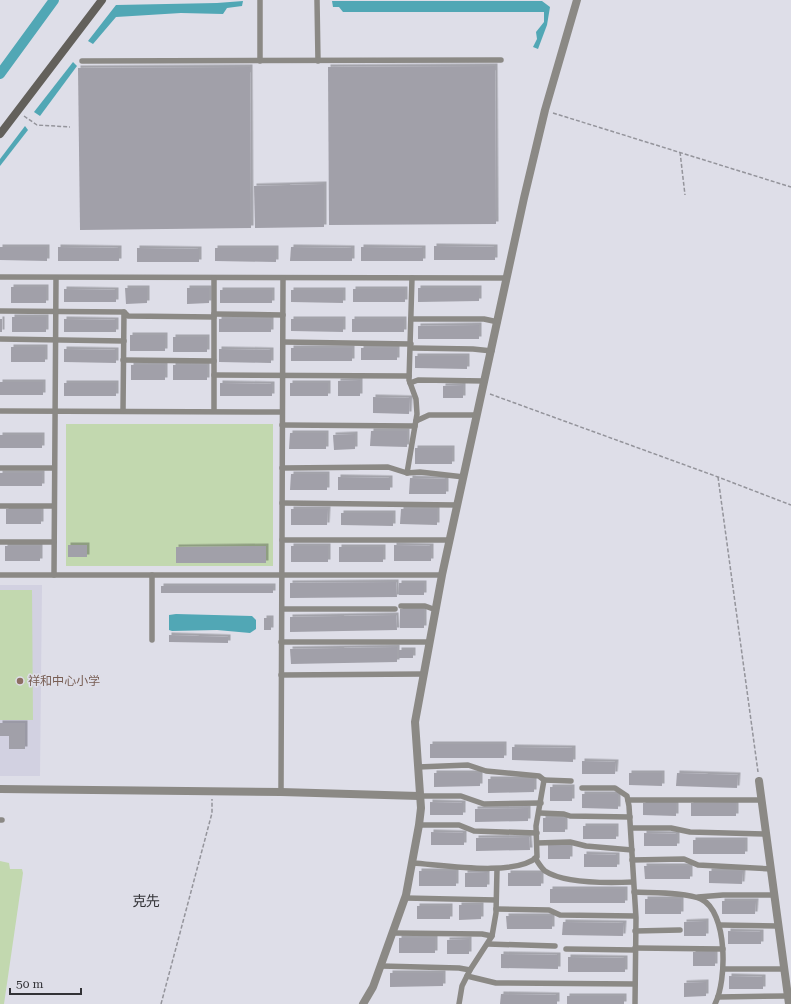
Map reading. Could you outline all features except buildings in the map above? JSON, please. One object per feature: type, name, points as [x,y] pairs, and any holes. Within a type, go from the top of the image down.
[{"type":"main road","points":[[0,134],[102,0]]},
{"type":"street","points":[[363,1004],[374,987],[405,898],[413,863],[420,825],[415,722],[442,575],[508,278],[524,198],[545,110],[577,0]]},
{"type":"street","points":[[759,781],[788,1000]]},
{"type":"street","points":[[0,788],[281,792],[419,796]]},
{"type":"lane","points":[[260,0],[260,61]]},
{"type":"lane","points":[[317,0],[318,61]]},
{"type":"lane","points":[[82,61],[501,60]]},
{"type":"lane","points":[[0,278],[508,278]]},
{"type":"lane","points":[[54,575],[56,278]]},
{"type":"lane","points":[[214,278],[214,411]]},
{"type":"lane","points":[[281,792],[283,278]]},
{"type":"lane","points":[[407,473],[416,423],[416,399],[409,376],[412,278]]},
{"type":"lane","points":[[0,311],[124,312],[128,316],[283,315]]},
{"type":"lane","points":[[123,411],[124,312]]},
{"type":"lane","points":[[411,320],[484,320],[498,322]]},
{"type":"lane","points":[[0,339],[124,341]]},
{"type":"lane","points":[[283,342],[411,346],[492,351]]},
{"type":"lane","points":[[124,360],[214,361]]},
{"type":"lane","points":[[214,375],[409,376]]},
{"type":"lane","points":[[410,383],[418,380],[485,381]]},
{"type":"lane","points":[[0,411],[282,412]]},
{"type":"lane","points":[[282,425],[416,423],[429,415],[478,415]]},
{"type":"lane","points":[[282,468],[388,467],[407,473],[420,472],[464,477]]},
{"type":"lane","points":[[0,468],[54,468]]},
{"type":"lane","points":[[282,503],[457,505]]},
{"type":"lane","points":[[0,506],[54,506]]},
{"type":"lane","points":[[282,540],[450,540]]},
{"type":"lane","points":[[0,542],[54,542]]},
{"type":"lane","points":[[0,575],[442,575]]},
{"type":"lane","points":[[152,575],[152,640]]},
{"type":"lane","points":[[282,609],[398,608],[425,606],[436,610]]},
{"type":"lane","points":[[281,642],[430,642]]},
{"type":"lane","points":[[281,675],[424,674]]},
{"type":"lane","points":[[418,767],[468,765],[486,771],[539,776],[544,780],[571,781]]},
{"type":"lane","points":[[413,863],[497,869],[530,863],[535,858],[544,780]]},
{"type":"lane","points":[[582,788],[615,788],[622,792],[628,800],[636,916],[635,1004]]},
{"type":"lane","points":[[419,796],[461,796],[484,804],[542,803]]},
{"type":"lane","points":[[628,800],[762,800]]},
{"type":"lane","points":[[540,813],[564,814],[570,816],[630,817]]},
{"type":"lane","points":[[420,825],[459,825],[474,831],[537,833]]},
{"type":"lane","points":[[631,828],[671,828],[690,832],[766,834]]},
{"type":"lane","points":[[537,843],[570,842],[586,846],[607,846],[620,850],[632,850]]},
{"type":"lane","points":[[535,858],[544,870],[556,875],[605,883],[634,882]]},
{"type":"lane","points":[[632,860],[684,859],[698,865],[771,869]]},
{"type":"lane","points":[[459,1004],[462,986],[468,973],[492,936],[496,909],[497,869]]},
{"type":"lane","points":[[634,892],[695,897],[723,895],[774,895]]},
{"type":"lane","points":[[695,897],[702,899],[710,908],[720,925],[723,949],[723,969],[722,981],[715,1004]]},
{"type":"lane","points":[[405,898],[496,900]]},
{"type":"lane","points":[[496,909],[549,910],[560,915],[636,916]]},
{"type":"lane","points":[[720,925],[778,926]]},
{"type":"lane","points":[[636,930],[680,930]]},
{"type":"lane","points":[[393,933],[482,934],[492,936]]},
{"type":"lane","points":[[488,944],[555,946]]},
{"type":"lane","points":[[566,949],[723,949]]},
{"type":"lane","points":[[381,966],[459,968],[468,973],[496,983],[635,984]]},
{"type":"lane","points":[[723,969],[784,969]]},
{"type":"lane","points":[[718,997],[788,1000]]},
{"type":"path","points":[[545,110],[791,187]]},
{"type":"path","points":[[18,111],[37,125],[70,127]]},
{"type":"path","points":[[680,152],[685,195]]},
{"type":"path","points":[[483,392],[791,505]]},
{"type":"path","points":[[718,477],[759,781]]},
{"type":"path","points":[[161,1004],[212,813],[212,791]]},
{"type":"shaded area","name":"祥和中心小学","points":[[0,585],[42,585],[40,776],[0,776]]},
{"type":"green space","points":[[66,424],[273,424],[273,566],[66,566]]},
{"type":"green space","points":[[0,590],[32,590],[33,720],[0,720]]},
{"type":"green space","points":[[0,861],[9,863],[10,869],[22,869],[23,873],[4,1004],[0,1004]]},
{"type":"water","points":[[243,1],[242,6],[227,8],[223,14],[181,13],[116,17],[93,44],[88,41],[116,5]]},
{"type":"water","points":[[332,1],[542,1],[550,7],[547,25],[538,49],[533,47],[537,39],[536,32],[544,22],[544,12],[343,12],[339,7],[333,7]]},
{"type":"water","points":[[73,62],[77,66],[40,116],[34,112]]},
{"type":"water","points":[[25,126],[28,130],[0,166],[0,159]]},
{"type":"water","points":[[169,615],[252,616],[256,620],[256,629],[250,633],[217,630],[169,630]]},
{"type":"waterway","points":[[0,74],[54,0]]},
{"type":"place","name":"祥和中心小学","points":[[20,681]]},
{"type":"district","name":"克先","points":[[146,901]]}]
